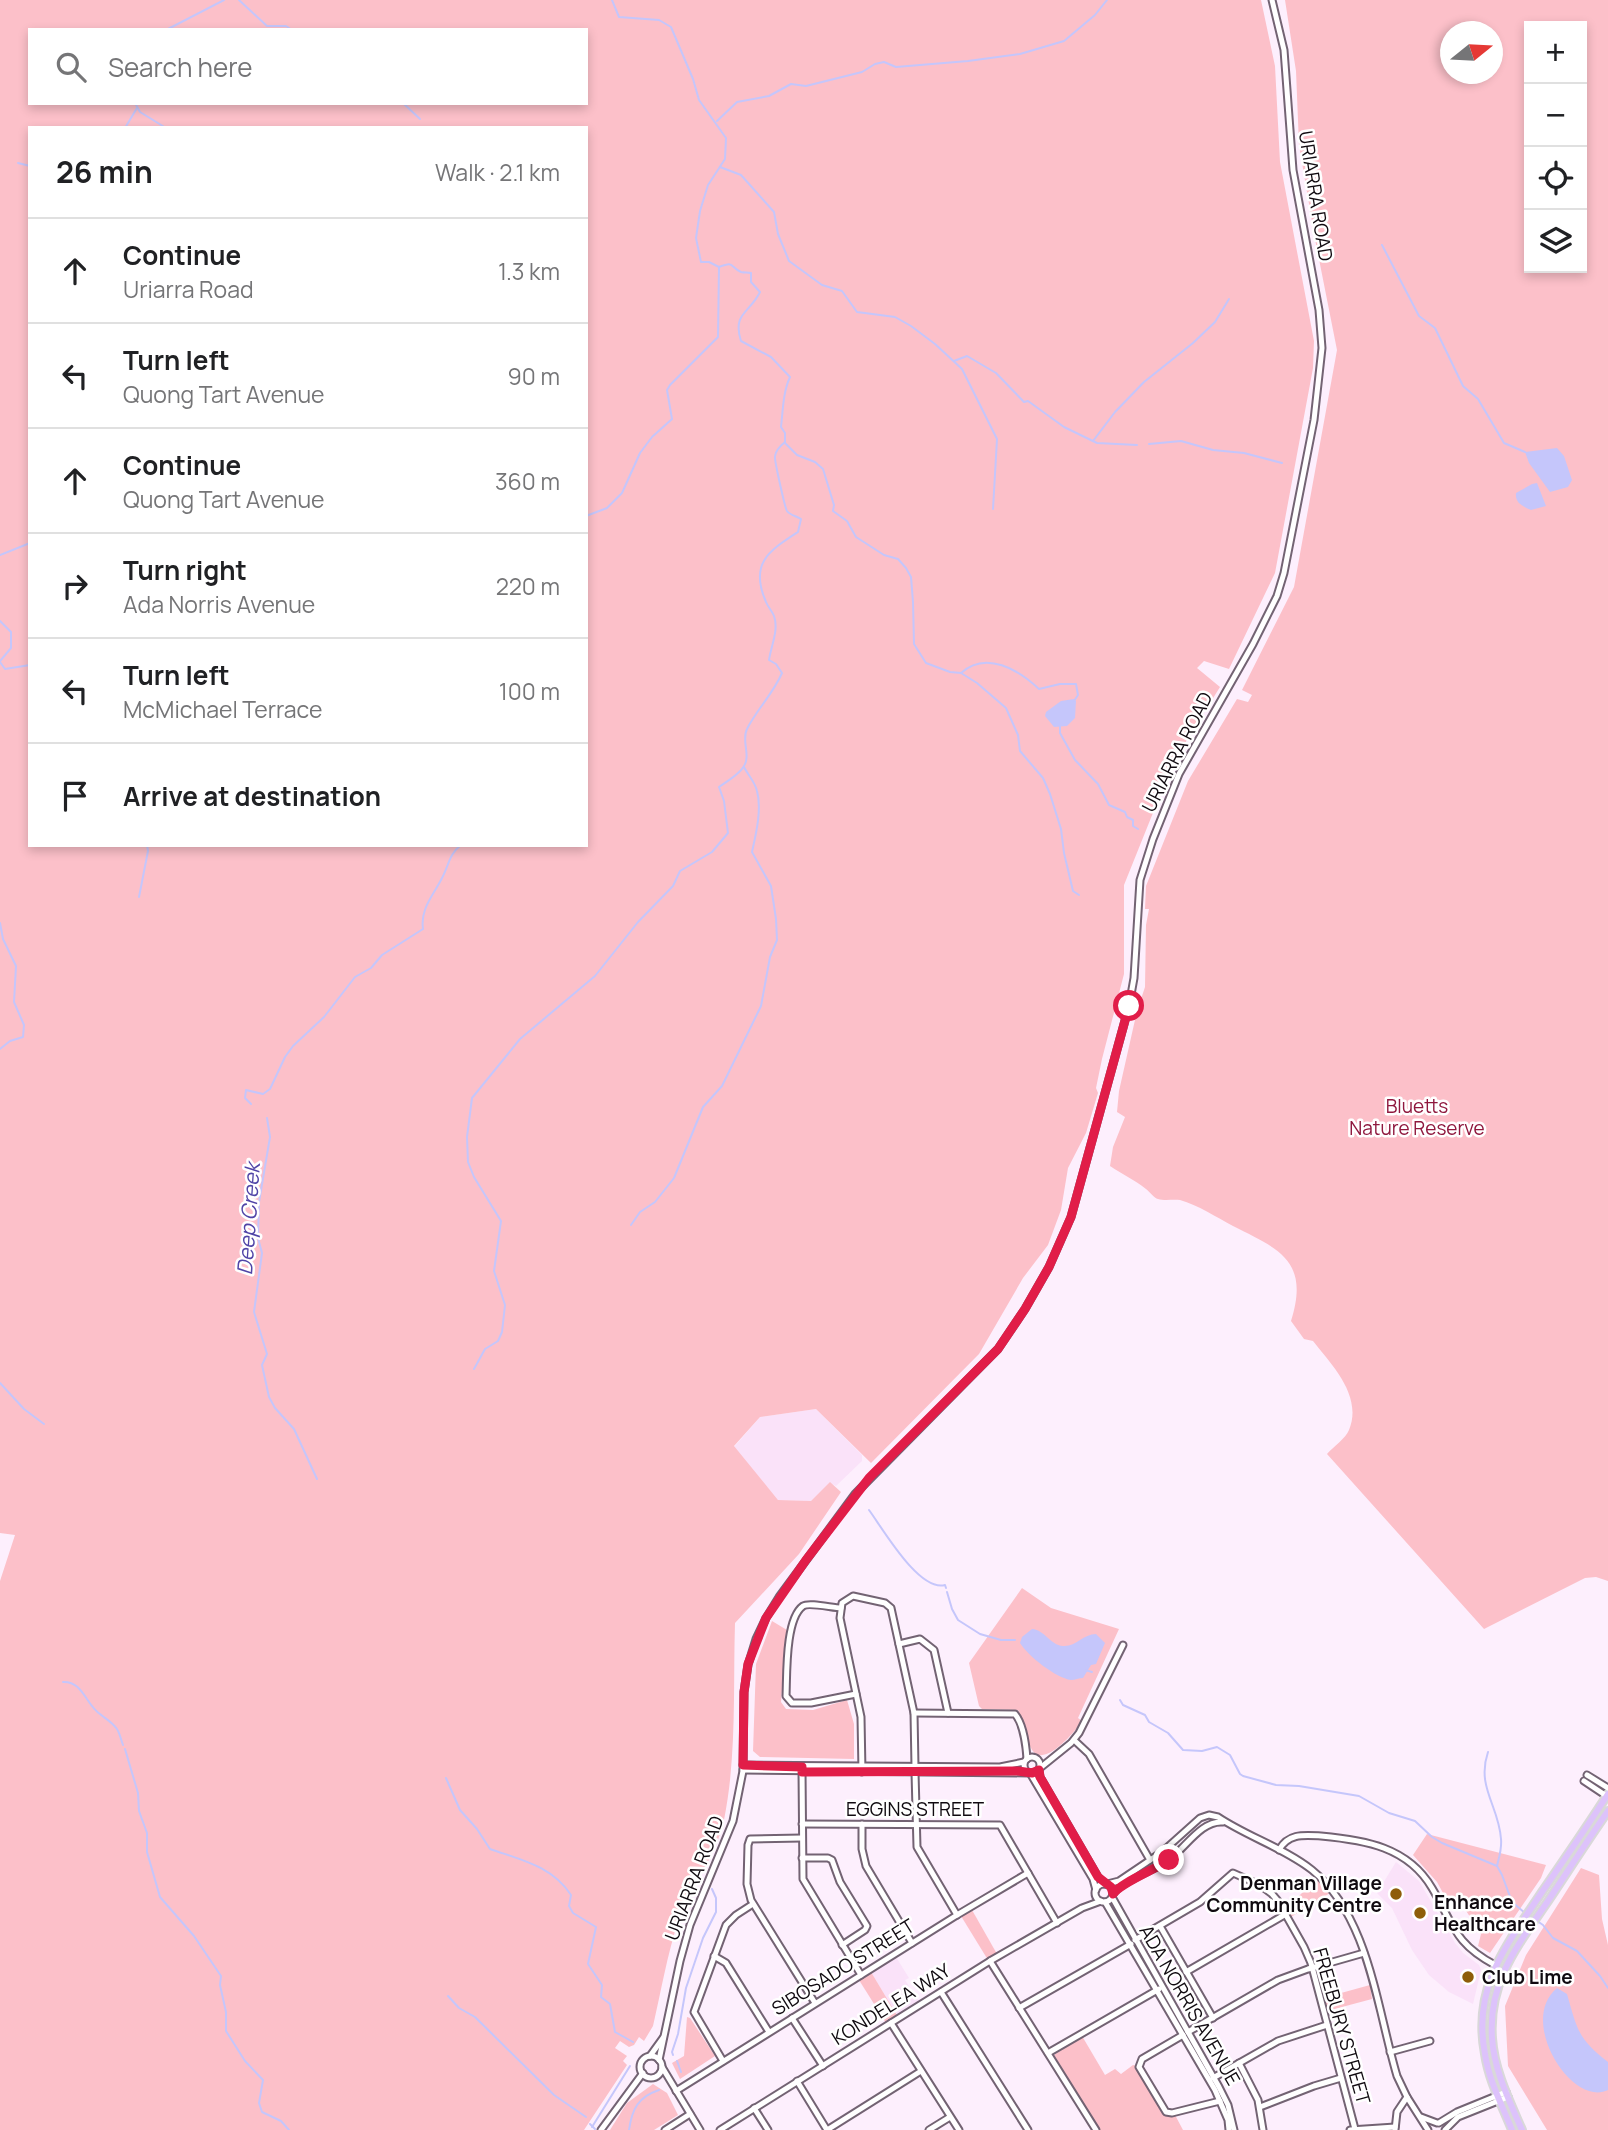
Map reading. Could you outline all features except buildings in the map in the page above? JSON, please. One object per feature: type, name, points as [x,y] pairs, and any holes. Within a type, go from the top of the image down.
[{"type":"main road","points":[[1511,2130],[1488,2069],[1483,2039],[1484,2006],[1495,1965],[1505,1946],[1608,1796]]},
{"type":"main road","points":[[1522,2130],[1497,2066],[1492,2029],[1495,1994],[1513,1952],[1608,1811]]},
{"type":"main road","points":[[1495,1965],[1504,1969]]},
{"type":"street","name":"URIARRA ROAD","points":[[659,2060],[690,1926],[733,1821],[743,1768],[744,1692],[748,1664],[766,1618],[806,1560],[869,1478],[998,1349],[1049,1267],[1074,1207],[1129,1006],[1134,978],[1140,880],[1153,839],[1180,774],[1263,626],[1284,573],[1314,420],[1322,348],[1319,310],[1293,170],[1283,50],[1272,0]]},
{"type":"street","points":[[862,1769],[861,1717],[841,1628],[841,1608],[844,1600],[853,1596],[889,1605],[914,1713],[916,1843],[920,1855],[957,1915]]},
{"type":"street","points":[[841,1608],[807,1604],[802,1607],[790,1635],[786,1696],[792,1703],[811,1703],[856,1694]]},
{"type":"street","points":[[899,1644],[920,1639],[934,1650],[948,1713]]},
{"type":"street","points":[[743,1768],[1029,1773],[1039,1769],[1074,1740],[1084,1726],[1123,1645]]},
{"type":"street","points":[[914,1713],[1015,1714],[1026,1745],[1024,1767],[1093,1880],[1096,1891]]},
{"type":"street","points":[[1074,1740],[1089,1754],[1150,1860]]},
{"type":"street","points":[[1026,1745],[1039,1761],[1040,1777],[1098,1877],[1106,1884]]},
{"type":"street","points":[[915,1769],[1000,1766],[1035,1757],[1053,1756]]},
{"type":"street","points":[[802,1769],[802,1858],[805,1884],[861,1975]]},
{"type":"street","points":[[1608,1788],[1586,1778],[1608,1796]]},
{"type":"street","points":[[1203,1817],[1213,1816],[1279,1850],[1311,1869],[1335,1893],[1353,1922],[1364,1953],[1390,2052],[1407,2097],[1428,2130],[1430,2126],[1457,2112],[1499,2098]]},
{"type":"street","points":[[1203,1817],[1208,1819],[1207,1825],[1226,1823]]},
{"type":"street","name":"KONDELEA WAY","points":[[1082,1908],[1096,1891],[1121,1879],[1166,1849],[1203,1817]]},
{"type":"street","name":"EGGINS STREET","points":[[802,1824],[1000,1825],[1057,1923]]},
{"type":"street","points":[[862,1824],[862,1849],[866,1866],[912,1943]]},
{"type":"street","name":"KONDELEA WAY","points":[[720,2130],[990,1961],[1082,1908],[1113,1896],[1120,1886],[1169,1860],[1207,1825]]},
{"type":"street","points":[[1279,1850],[1290,1838],[1305,1835],[1361,1840],[1395,1852],[1426,1878],[1462,1942],[1475,1954],[1495,1965]]},
{"type":"street","points":[[802,1838],[749,1840],[747,1884],[753,1904],[815,2003]]},
{"type":"street","points":[[802,1858],[832,1860],[840,1882],[867,1926],[842,1945]]},
{"type":"street","name":"SIBOSADO STREET","points":[[674,2089],[1028,1873]]},
{"type":"street","name":"FREEBURY STREET","points":[[1020,2008],[1200,1902],[1233,1873],[1268,1891],[1278,1901],[1312,1968],[1353,2129]]},
{"type":"street","name":"ADA NORRIS AVENUE","points":[[1106,1884],[1112,1889],[1133,1942],[1228,2105],[1231,2130]]},
{"type":"street","name":"ADA NORRIS AVENUE","points":[[1096,1891],[1133,1942]]},
{"type":"street","points":[[723,2061],[694,2012],[728,1922],[753,1904]]},
{"type":"street","points":[[1186,1972],[1286,1914]]},
{"type":"street","points":[[1160,1926],[1213,2018]]},
{"type":"street","points":[[1220,2101],[1172,2113],[1166,2112],[1139,2067],[1142,2059],[1278,1980],[1364,1953]]},
{"type":"street","points":[[714,1956],[726,1962],[769,2032]]},
{"type":"street","points":[[990,1961],[1096,2130]]},
{"type":"street","points":[[1048,2053],[1160,1989]]},
{"type":"street","points":[[941,1992],[1028,2130]]},
{"type":"street","points":[[792,2018],[823,2066]]},
{"type":"street","points":[[891,2023],[959,2130]]},
{"type":"street","points":[[1212,2079],[1283,2038],[1327,2025]]},
{"type":"street","name":"URIARRA ROAD","points":[[650,2056],[664,2035]]},
{"type":"street","points":[[1390,2052],[1430,2041]]},
{"type":"street","points":[[646,2075],[642,2062],[650,2056],[659,2060],[700,2130]]},
{"type":"street","points":[[1239,2063],[1260,2107],[1263,2130]]},
{"type":"street","points":[[657,2076],[662,2067]]},
{"type":"street","points":[[797,2081],[827,2130],[921,2071]]},
{"type":"street","points":[[646,2075],[657,2076],[674,2089]]},
{"type":"street","points":[[601,2130],[646,2075]]},
{"type":"street","points":[[1260,2107],[1341,2078]]},
{"type":"street","name":"ADA NORRIS AVENUE","points":[[1212,2079],[1231,2130]]},
{"type":"street","points":[[1421,2117],[1438,2123],[1445,2130],[1458,2117],[1507,2094]]},
{"type":"street","points":[[1353,2129],[1395,2128],[1397,2112],[1407,2097]]},
{"type":"street","points":[[754,2108],[768,2130]]},
{"type":"street","points":[[664,2130],[690,2114]]},
{"type":"street","points":[[929,2130],[950,2117]]},
{"type":"shaded area","points":[[816,1409],[862,1455],[862,1461],[836,1486],[830,1483],[811,1501],[778,1500],[734,1447],[760,1417]]},
{"type":"shaded area","points":[[1396,1862],[1419,1881],[1455,1943],[1479,1965],[1481,1970],[1473,2004],[1449,1992],[1429,1975],[1412,1950],[1392,1908],[1377,1893]]},
{"type":"shaded area","points":[[896,1957],[909,1978],[905,1980],[920,2003],[898,2017],[871,1972]]},
{"type":"green space","points":[[0,0],[1261,0],[1275,66],[1280,162],[1314,341],[1313,368],[1275,573],[1229,669],[1204,661],[1197,668],[1220,687],[1167,772],[1167,778],[1124,885],[1124,974],[1102,1059],[1096,1088],[1098,1093],[1086,1133],[1068,1168],[1061,1210],[1048,1245],[1023,1278],[979,1354],[871,1463],[816,1409],[760,1417],[734,1446],[778,1500],[811,1501],[830,1482],[841,1492],[799,1554],[735,1623],[733,1746],[728,1796],[720,1834],[678,1922],[653,2026],[644,2041],[639,2037],[634,2045],[629,2047],[620,2041],[615,2048],[627,2056],[623,2061],[627,2065],[584,2130],[0,2130],[0,1581],[15,1535],[0,1533]]},
{"type":"green space","name":"Bluetts Nature Reserve","points":[[1285,0],[1608,0],[1608,1581],[1596,1577],[1585,1578],[1484,1629],[1327,1454],[1349,1430],[1352,1405],[1349,1393],[1336,1371],[1313,1341],[1304,1339],[1291,1321],[1296,1301],[1296,1284],[1293,1271],[1286,1260],[1264,1242],[1200,1208],[1180,1200],[1156,1198],[1110,1166],[1113,1147],[1125,1117],[1117,1112],[1119,1091],[1145,987],[1146,925],[1149,909],[1145,909],[1146,886],[1188,781],[1237,699],[1248,702],[1252,695],[1242,690],[1294,587],[1337,350],[1299,145],[1296,71]]},
{"type":"green space","points":[[1022,1588],[1051,1608],[1119,1629],[1078,1718],[1082,1721],[1058,1747],[1043,1755],[1036,1754],[1031,1748],[1018,1710],[982,1709],[979,1706],[969,1663]]},
{"type":"green space","points":[[772,1621],[787,1630],[781,1702],[786,1709],[813,1710],[847,1700],[854,1724],[854,1759],[760,1757],[753,1751],[756,1664]]},
{"type":"green space","points":[[1427,1834],[1546,1865],[1541,1878],[1490,1953],[1478,1946],[1481,1934],[1463,1906],[1459,1907],[1455,1900],[1448,1902],[1437,1882],[1413,1855]]},
{"type":"green space","points":[[1581,1868],[1599,1875],[1602,1919],[1608,1945],[1608,2130],[1547,2130],[1508,2066],[1505,2006],[1526,1955]]},
{"type":"green space","points":[[1318,1878],[1330,1893],[1291,1917],[1286,1908]]},
{"type":"green space","points":[[972,1910],[997,1954],[988,1960],[961,1916]]},
{"type":"green space","points":[[871,1972],[898,2017],[886,2023],[859,1980]]},
{"type":"green space","points":[[1370,1985],[1372,1999],[1327,2011],[1323,1998]]},
{"type":"green space","points":[[687,2017],[715,2056],[680,2079],[672,2063],[684,2056]]},
{"type":"green space","points":[[1082,2036],[1105,2075],[1115,2069],[1121,2074],[1133,2065],[1137,2066],[1166,2114],[1175,2115],[1183,2130],[1100,2130],[1054,2055]]},
{"type":"green space","points":[[653,2084],[667,2093],[678,2115],[654,2130],[610,2130],[627,2103]]},
{"type":"water","points":[[1557,448],[1564,456],[1572,480],[1568,487],[1550,492],[1529,463],[1525,452]]},
{"type":"water","points":[[1537,483],[1546,506],[1531,510],[1518,502],[1516,493]]},
{"type":"water","points":[[1074,699],[1075,718],[1067,726],[1054,727],[1045,716],[1046,712],[1061,701]]},
{"type":"water","points":[[1032,1629],[1063,1646],[1072,1645],[1096,1634],[1105,1643],[1096,1664],[1091,1665],[1083,1678],[1071,1680],[1050,1671],[1020,1643],[1022,1637]]},
{"type":"water","points":[[1557,1988],[1567,1994],[1576,2025],[1584,2040],[1608,2062],[1608,2090],[1594,2092],[1579,2086],[1565,2074],[1554,2058],[1546,2040],[1543,2020],[1546,2003]]},
{"type":"waterway","points":[[170,28],[224,0]]},
{"type":"waterway","points":[[239,0],[267,26],[289,28]]},
{"type":"waterway","points":[[588,515],[607,508],[622,493],[640,453],[652,437],[672,419],[667,390],[670,385],[718,337],[719,267],[709,262],[701,262],[696,238],[708,185],[725,159],[726,138],[699,100],[671,27],[659,20],[619,17],[612,0]]},
{"type":"waterway","points":[[717,121],[737,102],[769,96],[791,84],[806,86],[862,72],[875,64],[884,62],[896,67],[968,61],[1020,54],[1064,41],[1095,15],[1107,0]]},
{"type":"waterway","points":[[136,105],[140,112],[163,126]]},
{"type":"waterway","points":[[405,105],[420,119]]},
{"type":"waterway","points":[[126,126],[137,108]]},
{"type":"waterway","points":[[18,163],[28,166]]},
{"type":"waterway","points":[[720,167],[741,175],[774,212],[778,234],[789,261],[822,285],[842,291],[857,312],[895,317],[911,326],[962,369],[997,439],[993,509]]},
{"type":"waterway","points":[[1382,245],[1419,316],[1435,328],[1463,386],[1478,399],[1504,443],[1525,452]]},
{"type":"waterway","points":[[719,267],[730,264],[741,272],[751,273],[751,282],[760,292],[740,319],[739,332],[741,341],[771,357],[790,377],[781,427],[785,433],[785,443],[797,455],[815,462],[823,469],[834,505],[833,511],[847,521],[856,537],[884,555],[898,559],[906,568],[911,577],[914,644],[926,663],[961,673],[1006,708],[1018,735],[1020,751],[1043,778],[1050,794],[1061,829],[1073,891],[1079,895]]},
{"type":"waterway","points":[[1093,441],[1115,412],[1144,382],[1215,322],[1229,299]]},
{"type":"waterway","points":[[954,361],[967,356],[996,373],[1024,402],[1028,401],[1064,427],[1097,443],[1137,445]]},
{"type":"waterway","points":[[1149,444],[1181,441],[1282,463]]},
{"type":"waterway","points":[[474,1369],[485,1349],[498,1341],[502,1332],[505,1305],[494,1271],[501,1221],[468,1162],[467,1137],[472,1098],[520,1039],[595,976],[638,922],[673,886],[680,871],[712,852],[728,833],[724,801],[719,787],[744,766],[747,757],[745,733],[782,673],[776,664],[769,660],[775,621],[761,589],[760,577],[765,559],[778,545],[798,532],[801,519],[787,511],[778,474],[775,456],[778,448],[785,442]]},
{"type":"waterway","points":[[0,555],[28,544]]},
{"type":"waterway","points":[[0,621],[11,632],[11,648],[0,661]]},
{"type":"waterway","points":[[0,662],[5,669],[28,665]]},
{"type":"waterway","points":[[961,673],[981,663],[1002,665],[1022,675],[1039,689],[1060,684],[1076,684],[1078,695],[1074,701]]},
{"type":"waterway","points":[[1060,725],[1060,733],[1075,760],[1098,784],[1109,805],[1125,812],[1127,817],[1133,820],[1133,826],[1138,829]]},
{"type":"waterway","points":[[631,1225],[640,1212],[655,1202],[674,1178],[703,1107],[722,1086],[761,1006],[770,957],[777,940],[776,919],[771,886],[752,852],[759,806],[755,785],[744,767]]},
{"type":"waterway","points":[[139,897],[147,847]]},
{"type":"waterway","name":"Deep Creek","points":[[251,1104],[245,1098],[246,1090],[263,1094],[270,1089],[293,1046],[324,1017],[355,977],[371,968],[382,955],[423,929],[423,915],[428,903],[458,847]]},
{"type":"waterway","points":[[0,923],[3,939],[16,966],[14,1002],[24,1025],[23,1037],[10,1041],[0,1049]]},
{"type":"waterway","name":"Deep Creek","points":[[267,1118],[270,1137],[259,1202],[258,1238],[262,1253],[254,1312],[267,1354],[262,1365],[269,1397],[294,1429],[317,1479]]},
{"type":"waterway","points":[[0,1383],[24,1409],[44,1424]]},
{"type":"waterway","points":[[869,1510],[913,1569],[924,1579],[935,1585],[945,1585],[946,1588]]},
{"type":"waterway","points":[[947,1592],[958,1620],[980,1634],[1001,1640],[1015,1640]]},
{"type":"waterway","points":[[1085,1670],[1092,1672]]},
{"type":"waterway","points":[[63,1682],[80,1689],[95,1710],[117,1729],[123,1745]]},
{"type":"waterway","points":[[1120,1700],[1123,1705],[1145,1715],[1149,1722],[1168,1733],[1183,1750],[1202,1751],[1217,1747],[1230,1755],[1243,1776],[1276,1785],[1359,1796],[1389,1813],[1415,1821],[1442,1843],[1497,1866],[1512,1902],[1525,1913]]},
{"type":"waterway","points":[[125,1749],[138,1793],[139,1811],[147,1833],[147,1852],[160,1897],[194,1936],[221,1976],[226,2031],[245,2061],[263,2080],[259,2103],[262,2112],[281,2121],[289,2130]]},
{"type":"waterway","points":[[1488,1752],[1485,1764],[1486,1786],[1501,1839],[1497,1866]]},
{"type":"waterway","points":[[446,1778],[460,1810],[490,1849],[535,1865],[555,1877],[571,1895],[569,1906],[573,1913],[596,1927],[588,1964],[602,1985],[601,1997],[610,2004],[615,2032],[633,2042]]},
{"type":"waterway","points":[[673,2055],[686,1988],[703,1938],[716,1912],[716,1898],[712,1889]]},
{"type":"waterway","points":[[1530,1916],[1543,1925],[1553,1938],[1577,1951],[1608,1988]]},
{"type":"waterway","points":[[448,1996],[459,2008],[475,2017],[554,2095],[586,2117]]},
{"type":"waterway","points":[[677,2061],[681,2072]]},
{"type":"waterway","points":[[592,2127],[630,2066]]},
{"type":"waterway","points":[[629,2130],[637,2105],[646,2096],[659,2090]]},
{"type":"waterway","points":[[590,2124],[595,2129]]},
{"type":"place","name":"Denman Village Community Centre","points":[[1396,1894]]},
{"type":"place","name":"Enhance Healthcare","points":[[1420,1913]]},
{"type":"place","name":"Club Lime","points":[[1468,1977]]},
{"type":"route","points":[[1129,1006],[1087,1165],[1071,1217],[1049,1267],[998,1349],[855,1494],[766,1618],[748,1664],[744,1692],[743,1765],[802,1767],[802,1772],[1035,1773],[1039,1770],[1040,1777],[1098,1877],[1111,1887],[1113,1894],[1120,1886],[1169,1860]]}]
